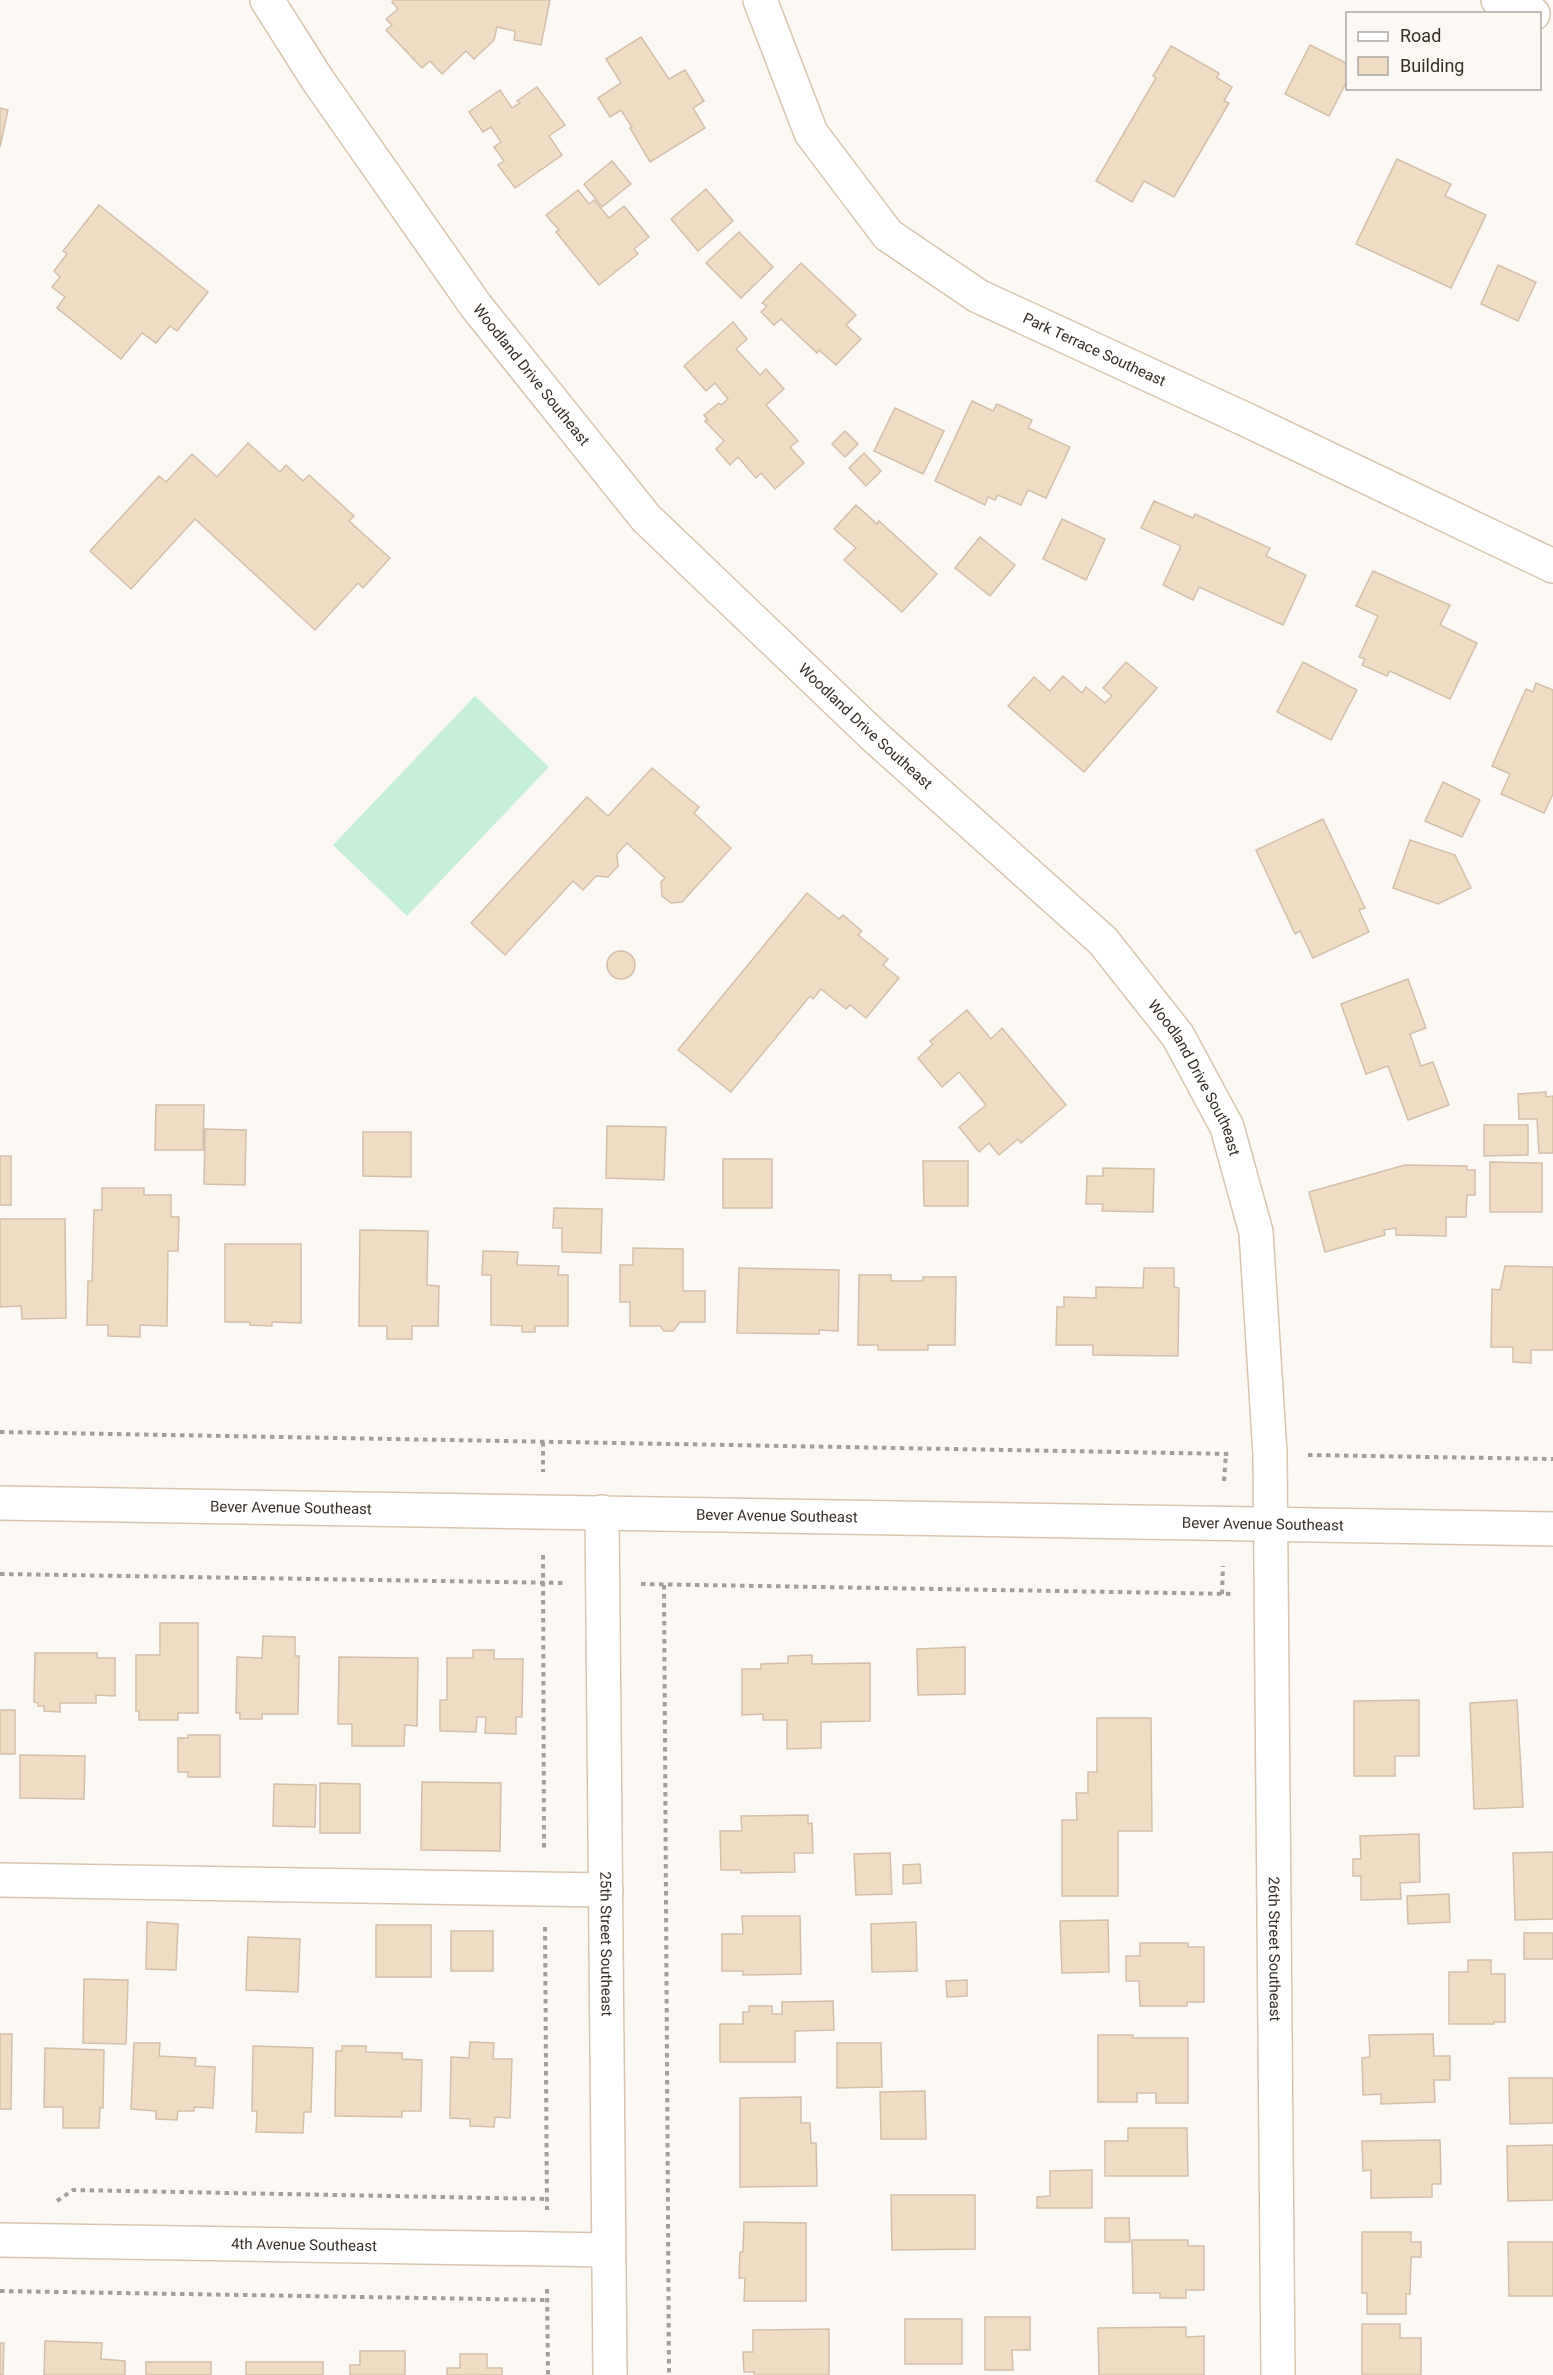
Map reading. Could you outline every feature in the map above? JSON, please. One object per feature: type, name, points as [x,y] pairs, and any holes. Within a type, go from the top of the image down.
[{"type":"street","name":"Woodland Drive Southeast","points":[[267,0],[317,79],[476,306],[646,518],[874,736],[1103,941],[1178,1036],[1227,1126],[1256,1232],[1270,1454],[1270,1524]]},
{"type":"street","name":"Park Terrace Southeast","points":[[760,0],[811,133],[888,235],[978,296],[1249,421],[1553,566]]},
{"type":"street","points":[[1498,0],[1528,12]]},
{"type":"street","name":"Bever Avenue Southeast","points":[[0,1503],[1553,1529]]},
{"type":"street","name":"25th Street Southeast","points":[[602,1512],[610,2375]]},
{"type":"street","name":"26th Street Southeast","points":[[1270,1524],[1278,2375]]},
{"type":"street","points":[[0,1880],[606,1890]]},
{"type":"street","name":"4th Avenue Southeast","points":[[0,2240],[608,2250]]},
{"type":"path","points":[[0,1432],[1237,1454]]},
{"type":"path","points":[[543,1442],[543,1472]]},
{"type":"path","points":[[1224,1481],[1226,1454]]},
{"type":"path","points":[[1300,1455],[1553,1459]]},
{"type":"path","points":[[1222,1566],[1222,1594]]},
{"type":"path","points":[[0,1574],[570,1583]]},
{"type":"path","points":[[634,1584],[1239,1595]]},
{"type":"path","points":[[664,1585],[669,2375]]},
{"type":"path","points":[[55,2202],[74,2190],[547,2199]]},
{"type":"path","points":[[547,2282],[548,2375]]},
{"type":"path","points":[[0,2291],[547,2300]]},
{"type":"green space","points":[[475,696],[549,767],[407,916],[333,845]]},
{"type":"building","points":[[394,0],[550,0],[541,45],[514,40],[515,31],[497,27],[494,40],[474,59],[466,51],[442,74],[430,61],[422,68],[386,30],[392,25],[386,19],[398,9],[392,2]]},
{"type":"building","points":[[641,37],[669,79],[685,70],[704,101],[693,108],[705,128],[650,162],[621,110],[610,117],[598,98],[621,83],[606,59]]},
{"type":"building","points":[[1310,45],[1346,63],[1346,83],[1329,116],[1285,94]]},
{"type":"building","points":[[1171,46],[1219,73],[1217,78],[1232,87],[1224,101],[1229,103],[1174,197],[1144,181],[1132,202],[1096,181],[1156,78],[1153,76]]},
{"type":"building","points":[[537,87],[565,125],[549,136],[562,155],[515,188],[498,165],[504,161],[494,147],[501,142],[491,127],[483,132],[469,112],[500,90],[512,108],[520,103],[517,101]]},
{"type":"building","points":[[0,108],[8,110],[0,147]]},
{"type":"building","points":[[1397,159],[1451,184],[1445,196],[1486,215],[1451,288],[1356,244]]},
{"type":"building","points":[[612,161],[631,184],[602,207],[584,184]]},
{"type":"building","points":[[706,189],[733,221],[698,251],[671,219]]},
{"type":"building","points":[[578,190],[589,204],[594,200],[609,218],[624,206],[649,237],[634,249],[638,254],[599,285],[556,232],[559,230],[546,215]]},
{"type":"building","points":[[99,205],[208,292],[177,331],[170,326],[156,343],[142,333],[121,359],[57,308],[65,297],[52,287],[60,277],[54,271],[67,254],[63,251]]},
{"type":"building","points":[[739,232],[773,267],[741,298],[706,263]]},
{"type":"building","points":[[801,263],[856,315],[846,325],[861,339],[836,365],[819,350],[817,353],[781,319],[774,325],[761,312],[767,306],[762,303]]},
{"type":"building","points":[[1498,265],[1536,282],[1518,321],[1481,304]]},
{"type":"building","points":[[733,322],[747,339],[736,349],[760,375],[766,369],[784,389],[766,405],[798,441],[790,447],[804,463],[775,489],[761,473],[756,478],[738,457],[730,465],[716,449],[724,441],[705,421],[708,420],[704,415],[728,399],[715,383],[706,391],[684,366]]},
{"type":"building","points":[[972,401],[993,411],[997,404],[1032,420],[1028,428],[1070,447],[1046,498],[1028,490],[1021,505],[998,495],[995,500],[988,497],[985,505],[935,481]]},
{"type":"building","points":[[895,408],[944,431],[923,474],[874,451]]},
{"type":"building","points":[[845,431],[858,444],[845,457],[832,444]]},
{"type":"building","points":[[248,443],[280,472],[286,465],[303,481],[309,475],[354,516],[349,521],[390,558],[363,588],[358,583],[315,630],[195,519],[131,589],[90,551],[159,476],[166,482],[192,454],[217,477]]},
{"type":"building","points":[[864,453],[881,471],[866,486],[849,468]]},
{"type":"building","points":[[1154,501],[1193,518],[1195,514],[1270,548],[1266,556],[1306,575],[1283,625],[1199,587],[1193,600],[1163,585],[1181,546],[1141,528]]},
{"type":"building","points":[[856,505],[877,524],[879,521],[937,574],[902,612],[844,560],[856,548],[834,529]]},
{"type":"building","points":[[1062,519],[1105,539],[1086,580],[1043,559]]},
{"type":"building","points":[[980,537],[1015,565],[990,596],[955,568]]},
{"type":"building","points":[[1373,571],[1450,605],[1440,625],[1477,643],[1450,699],[1390,671],[1387,676],[1362,665],[1365,659],[1359,657],[1378,616],[1356,606]]},
{"type":"building","points":[[1126,662],[1157,688],[1084,772],[1008,706],[1034,677],[1050,691],[1063,676],[1082,693],[1086,687],[1105,703],[1112,696],[1103,688]]},
{"type":"building","points":[[1303,662],[1357,690],[1331,740],[1277,712]]},
{"type":"building","points":[[1536,683],[1553,690],[1553,794],[1544,813],[1501,794],[1510,774],[1492,766],[1526,689],[1533,692]]},
{"type":"building","points":[[652,768],[699,807],[694,813],[731,848],[682,902],[671,903],[662,896],[661,882],[665,878],[627,843],[617,854],[618,866],[608,877],[596,876],[583,890],[573,881],[505,955],[471,923],[587,797],[608,816]]},
{"type":"building","points":[[1443,782],[1480,800],[1462,837],[1425,821]]},
{"type":"building","points":[[1323,819],[1365,908],[1359,910],[1369,932],[1313,958],[1300,931],[1295,934],[1256,850]]},
{"type":"building","points":[[1410,840],[1455,855],[1471,888],[1438,904],[1393,888]]},
{"type":"building","points":[[807,893],[839,919],[843,915],[862,931],[858,935],[888,959],[883,965],[899,978],[866,1018],[850,1005],[846,1009],[821,989],[813,999],[810,996],[731,1092],[678,1050]]},
{"type":"building","points":[[621,951],[631,955],[635,965],[631,975],[621,979],[611,975],[607,965],[611,955]]},
{"type":"building","points":[[1408,979],[1426,1028],[1410,1034],[1421,1066],[1433,1062],[1449,1105],[1408,1120],[1388,1066],[1366,1074],[1341,1004]]},
{"type":"building","points":[[967,1010],[991,1039],[1002,1028],[1066,1105],[1021,1143],[1018,1139],[999,1155],[989,1143],[979,1152],[959,1127],[986,1105],[959,1072],[942,1087],[918,1058],[933,1044],[930,1041]]},
{"type":"building","points":[[1546,1092],[1546,1097],[1553,1096],[1553,1153],[1539,1153],[1537,1119],[1519,1119],[1518,1094]]},
{"type":"building","points":[[156,1105],[204,1105],[203,1150],[155,1150]]},
{"type":"building","points":[[1484,1125],[1528,1125],[1528,1155],[1484,1156]]},
{"type":"building","points":[[607,1126],[666,1127],[664,1180],[606,1178]]},
{"type":"building","points":[[205,1129],[246,1130],[245,1185],[204,1184]]},
{"type":"building","points":[[363,1132],[411,1132],[411,1177],[363,1176]]},
{"type":"building","points":[[0,1156],[11,1156],[11,1205],[0,1205]]},
{"type":"building","points":[[723,1159],[772,1159],[772,1208],[723,1208]]},
{"type":"building","points":[[923,1161],[968,1161],[968,1206],[924,1206]]},
{"type":"building","points":[[1490,1162],[1542,1163],[1542,1212],[1490,1212]]},
{"type":"building","points":[[1405,1165],[1467,1166],[1467,1170],[1475,1170],[1475,1195],[1467,1195],[1466,1217],[1446,1217],[1446,1236],[1396,1235],[1396,1228],[1384,1230],[1385,1235],[1325,1252],[1309,1192]]},
{"type":"building","points":[[1103,1168],[1154,1169],[1153,1212],[1102,1211],[1103,1204],[1086,1204],[1087,1176],[1103,1176]]},
{"type":"building","points":[[102,1188],[144,1188],[144,1195],[171,1195],[171,1217],[179,1217],[178,1251],[168,1251],[167,1326],[140,1325],[140,1337],[108,1336],[108,1325],[87,1325],[88,1281],[92,1281],[94,1210],[102,1210]]},
{"type":"building","points":[[554,1208],[602,1209],[601,1253],[562,1252],[562,1228],[553,1228]]},
{"type":"building","points":[[0,1219],[65,1219],[66,1318],[22,1319],[21,1306],[0,1307]]},
{"type":"building","points":[[360,1230],[428,1231],[427,1285],[439,1286],[438,1326],[412,1326],[412,1339],[387,1339],[387,1326],[359,1326]]},
{"type":"building","points":[[225,1244],[301,1244],[301,1323],[272,1322],[272,1326],[250,1325],[250,1322],[225,1322]]},
{"type":"building","points":[[633,1248],[683,1249],[683,1291],[705,1291],[705,1322],[680,1322],[673,1331],[664,1331],[660,1326],[630,1326],[630,1302],[620,1302],[620,1265],[633,1265]]},
{"type":"building","points":[[483,1251],[518,1252],[517,1265],[559,1266],[558,1275],[568,1275],[568,1326],[535,1326],[535,1332],[522,1332],[522,1326],[491,1325],[491,1275],[482,1275]]},
{"type":"building","points":[[1505,1266],[1553,1267],[1553,1350],[1531,1350],[1531,1363],[1513,1362],[1513,1347],[1491,1347],[1492,1289],[1500,1290]]},
{"type":"building","points":[[739,1268],[839,1270],[838,1331],[819,1330],[819,1334],[737,1333]]},
{"type":"building","points":[[1144,1268],[1174,1268],[1174,1287],[1179,1288],[1178,1356],[1093,1355],[1093,1345],[1056,1345],[1057,1307],[1064,1307],[1064,1297],[1096,1298],[1096,1287],[1143,1288]]},
{"type":"building","points":[[859,1275],[891,1275],[891,1281],[923,1281],[923,1277],[956,1277],[955,1345],[928,1345],[928,1350],[878,1350],[878,1345],[858,1345]]},
{"type":"building","points":[[160,1623],[198,1623],[198,1713],[178,1713],[178,1720],[139,1720],[139,1711],[136,1711],[136,1655],[160,1655]]},
{"type":"building","points":[[263,1636],[295,1637],[295,1656],[299,1656],[298,1714],[262,1714],[262,1719],[240,1719],[240,1713],[236,1713],[237,1657],[262,1658]]},
{"type":"building","points":[[965,1647],[965,1694],[918,1695],[917,1649]]},
{"type":"building","points":[[473,1650],[494,1650],[494,1659],[523,1659],[522,1717],[516,1717],[516,1734],[485,1733],[486,1717],[477,1717],[476,1732],[440,1731],[440,1700],[447,1700],[447,1658],[473,1658]]},
{"type":"building","points":[[35,1653],[97,1653],[97,1658],[115,1658],[115,1696],[96,1695],[96,1703],[60,1703],[60,1712],[44,1711],[44,1706],[38,1706],[38,1703],[34,1702]]},
{"type":"building","points":[[812,1655],[812,1664],[870,1663],[870,1721],[821,1722],[821,1748],[787,1749],[787,1720],[763,1720],[763,1714],[742,1715],[742,1669],[761,1669],[761,1664],[788,1663],[788,1656]]},
{"type":"building","points":[[339,1657],[418,1658],[417,1726],[405,1725],[404,1746],[352,1746],[352,1724],[338,1724]]},
{"type":"building","points":[[1419,1700],[1419,1756],[1395,1756],[1395,1776],[1354,1776],[1354,1701]]},
{"type":"building","points":[[1517,1700],[1523,1807],[1474,1809],[1470,1703]]},
{"type":"building","points":[[0,1710],[15,1710],[15,1754],[0,1754]]},
{"type":"building","points":[[1097,1718],[1151,1718],[1152,1831],[1118,1831],[1118,1896],[1062,1896],[1062,1820],[1077,1820],[1076,1793],[1088,1793],[1088,1772],[1097,1772]]},
{"type":"building","points":[[188,1735],[220,1735],[220,1777],[188,1777],[188,1772],[178,1772],[178,1738],[188,1738]]},
{"type":"building","points":[[20,1755],[85,1756],[84,1799],[20,1798]]},
{"type":"building","points":[[422,1782],[501,1783],[500,1851],[421,1850]]},
{"type":"building","points":[[320,1783],[360,1784],[360,1833],[320,1833]]},
{"type":"building","points":[[274,1784],[316,1785],[315,1827],[273,1826]]},
{"type":"building","points":[[808,1815],[808,1824],[812,1823],[813,1853],[794,1853],[795,1872],[741,1873],[741,1870],[721,1870],[720,1831],[742,1831],[741,1816]]},
{"type":"building","points":[[1419,1834],[1420,1882],[1400,1883],[1401,1899],[1361,1900],[1361,1876],[1353,1876],[1353,1859],[1361,1859],[1360,1836]]},
{"type":"building","points":[[1553,1852],[1553,1919],[1515,1920],[1513,1853]]},
{"type":"building","points":[[890,1853],[892,1894],[856,1895],[854,1854]]},
{"type":"building","points":[[920,1864],[921,1883],[903,1884],[903,1865]]},
{"type":"building","points":[[1449,1894],[1450,1922],[1408,1924],[1407,1896]]},
{"type":"building","points":[[742,1916],[800,1916],[801,1974],[743,1975],[743,1971],[722,1971],[722,1934],[743,1934]]},
{"type":"building","points":[[1108,1920],[1109,1972],[1062,1973],[1060,1921]]},
{"type":"building","points":[[147,1922],[178,1924],[176,1970],[146,1969]]},
{"type":"building","points":[[916,1922],[917,1971],[872,1972],[871,1924]]},
{"type":"building","points":[[376,1925],[431,1925],[431,1977],[376,1977]]},
{"type":"building","points":[[451,1931],[493,1931],[493,1971],[451,1971]]},
{"type":"building","points":[[1524,1933],[1553,1933],[1553,1959],[1524,1959]]},
{"type":"building","points":[[248,1937],[300,1939],[298,1992],[246,1990]]},
{"type":"building","points":[[1140,1943],[1188,1943],[1188,1947],[1204,1947],[1204,2002],[1187,2002],[1187,2006],[1140,2006],[1139,1981],[1126,1981],[1126,1956],[1140,1956]]},
{"type":"building","points":[[1468,1960],[1491,1960],[1491,1974],[1505,1974],[1505,2022],[1449,2024],[1449,1972],[1468,1972]]},
{"type":"building","points":[[84,1979],[128,1980],[126,2044],[83,2043]]},
{"type":"building","points":[[967,1980],[967,1996],[947,1997],[946,1981]]},
{"type":"building","points":[[833,2001],[834,2030],[795,2031],[795,2062],[720,2062],[720,2024],[743,2024],[743,2012],[749,2012],[749,2006],[772,2006],[772,2014],[782,2014],[782,2002]]},
{"type":"building","points":[[0,2034],[12,2034],[11,2109],[0,2109]]},
{"type":"building","points":[[1433,2034],[1434,2056],[1450,2056],[1450,2080],[1434,2080],[1435,2102],[1381,2104],[1381,2094],[1363,2095],[1362,2058],[1370,2057],[1369,2035]]},
{"type":"building","points":[[1098,2035],[1133,2035],[1133,2038],[1188,2038],[1188,2103],[1156,2103],[1156,2093],[1137,2093],[1137,2102],[1098,2102]]},
{"type":"building","points":[[470,2042],[494,2043],[493,2059],[512,2059],[510,2118],[495,2117],[494,2127],[470,2126],[470,2119],[450,2118],[451,2057],[469,2058]]},
{"type":"building","points":[[134,2043],[160,2043],[159,2056],[196,2058],[195,2066],[215,2067],[213,2108],[194,2107],[194,2111],[178,2111],[177,2120],[156,2119],[156,2111],[131,2109]]},
{"type":"building","points":[[837,2043],[881,2043],[882,2087],[837,2088]]},
{"type":"building","points":[[253,2046],[313,2048],[311,2112],[304,2112],[303,2133],[256,2132],[257,2111],[252,2111]]},
{"type":"building","points":[[342,2046],[366,2046],[366,2052],[402,2053],[402,2059],[422,2060],[421,2111],[402,2111],[402,2117],[335,2116],[336,2051],[342,2051]]},
{"type":"building","points":[[45,2048],[104,2050],[103,2108],[100,2107],[99,2128],[63,2128],[63,2107],[44,2107]]},
{"type":"building","points":[[1509,2078],[1553,2078],[1553,2123],[1510,2124]]},
{"type":"building","points":[[925,2091],[926,2139],[881,2139],[880,2092]]},
{"type":"building","points":[[801,2097],[801,2123],[810,2123],[811,2143],[816,2143],[817,2186],[740,2187],[740,2098]]},
{"type":"building","points":[[1128,2128],[1187,2128],[1188,2176],[1105,2176],[1105,2141],[1128,2141]]},
{"type":"building","points":[[1440,2140],[1441,2184],[1432,2184],[1432,2197],[1371,2198],[1371,2170],[1363,2171],[1362,2141]]},
{"type":"building","points":[[1553,2145],[1553,2200],[1508,2201],[1507,2146]]},
{"type":"building","points":[[1092,2170],[1092,2208],[1037,2208],[1037,2197],[1050,2196],[1050,2171]]},
{"type":"building","points":[[891,2195],[975,2195],[975,2249],[892,2250]]},
{"type":"building","points":[[1105,2218],[1129,2218],[1130,2242],[1105,2242]]},
{"type":"building","points":[[744,2222],[806,2223],[806,2301],[744,2301],[745,2278],[739,2278]]},
{"type":"building","points":[[1362,2232],[1411,2232],[1411,2242],[1421,2242],[1421,2257],[1411,2257],[1410,2294],[1406,2294],[1406,2314],[1367,2314],[1367,2293],[1362,2293]]},
{"type":"building","points":[[1132,2240],[1188,2240],[1188,2246],[1204,2246],[1204,2290],[1186,2290],[1186,2298],[1160,2298],[1160,2293],[1133,2293]]},
{"type":"building","points":[[1508,2242],[1553,2242],[1553,2296],[1509,2296]]},
{"type":"building","points":[[985,2317],[1030,2317],[1030,2350],[1012,2350],[1013,2370],[985,2370]]},
{"type":"building","points":[[905,2319],[962,2319],[962,2364],[905,2364]]},
{"type":"building","points":[[1362,2324],[1400,2324],[1400,2338],[1421,2338],[1421,2375],[1362,2375]]},
{"type":"building","points":[[1186,2327],[1186,2337],[1204,2336],[1204,2375],[1099,2375],[1098,2328]]},
{"type":"building","points":[[829,2329],[829,2375],[754,2375],[754,2372],[744,2372],[743,2352],[753,2352],[753,2330]]},
{"type":"building","points":[[45,2341],[102,2343],[101,2359],[125,2361],[125,2375],[44,2375]]},
{"type":"building","points":[[0,2343],[4,2343],[3,2375],[0,2375]]},
{"type":"building","points":[[360,2351],[405,2351],[405,2375],[350,2375],[350,2365],[360,2365]]},
{"type":"building","points":[[460,2354],[487,2354],[487,2368],[502,2368],[502,2375],[447,2375],[447,2368],[460,2368]]},
{"type":"building","points":[[146,2362],[211,2362],[211,2375],[146,2375]]},
{"type":"building","points":[[246,2362],[323,2362],[323,2375],[246,2375]]}]
